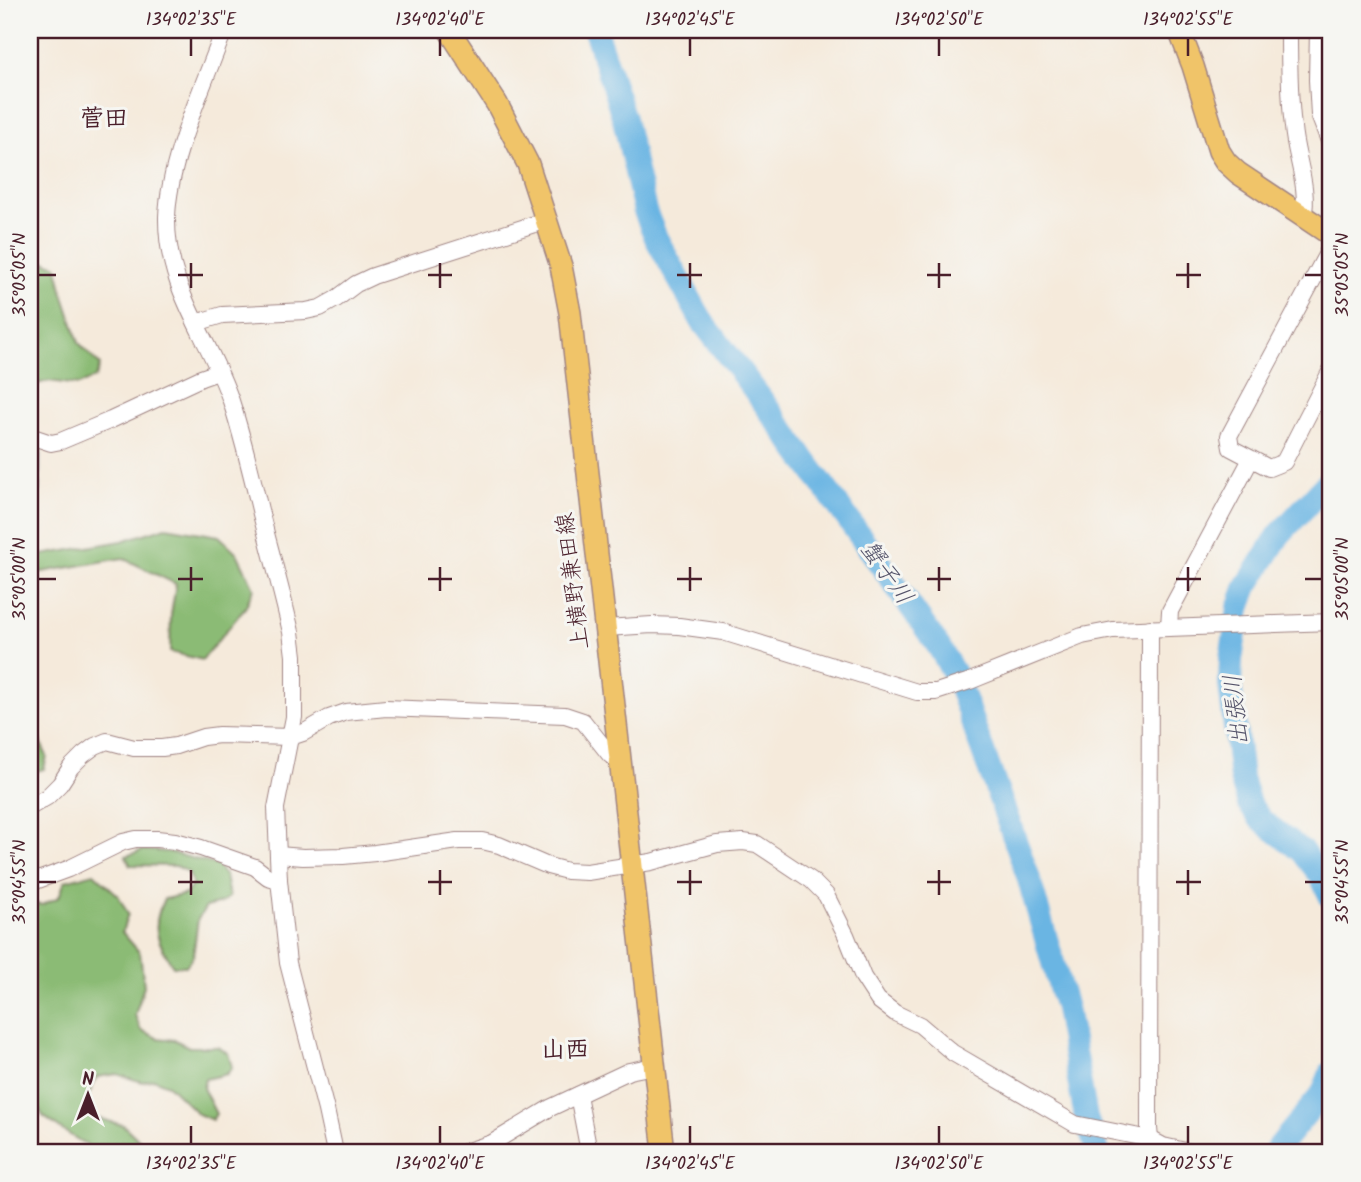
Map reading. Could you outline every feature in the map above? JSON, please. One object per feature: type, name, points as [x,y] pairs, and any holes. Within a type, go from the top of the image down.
[{"type":"main road","name":"上横野兼田線","points":[[449,30],[498,104],[528,164],[561,267],[570,313],[664,1152]]},
{"type":"main road","points":[[1179,30],[1219,151],[1226,162],[1331,236]]},
{"type":"street","points":[[223,30],[183,141],[171,184],[167,243],[180,291],[230,399],[292,632],[294,717],[276,808],[279,880],[288,963],[335,1152]]},
{"type":"street","points":[[1289,30],[1293,130],[1304,196],[1303,218]]},
{"type":"street","points":[[1318,30],[1319,115],[1331,146]]},
{"type":"street","points":[[196,323],[222,315],[320,308],[373,276],[547,220]]},
{"type":"street","points":[[1331,246],[1229,436],[1231,448],[1269,468],[1284,462],[1331,370]]},
{"type":"street","points":[[30,436],[51,443],[61,441],[218,372]]},
{"type":"street","points":[[1169,627],[1170,611],[1251,459]]},
{"type":"street","points":[[606,628],[652,625],[723,632],[917,692],[936,692],[1082,636],[1113,630],[1331,622]]},
{"type":"street","points":[[1150,628],[1150,1139]]},
{"type":"street","points":[[30,807],[47,797],[83,755],[107,741],[134,748],[162,748],[219,735],[291,737],[346,712],[386,708],[565,715],[583,721],[610,755],[621,762]]},
{"type":"street","points":[[30,883],[68,869],[123,842],[147,839],[175,841],[201,848],[255,867],[268,877],[279,880]]},
{"type":"street","points":[[278,855],[343,856],[458,841],[482,841],[499,845],[548,866],[587,872],[631,866],[717,844],[757,844],[810,880],[826,895],[863,977],[878,1000],[895,1013],[920,1025],[953,1053],[1075,1124],[1150,1139],[1163,1146],[1190,1152]]},
{"type":"street","points":[[464,1152],[492,1143],[550,1108],[629,1071],[654,1066]]},
{"type":"street","points":[[579,1095],[589,1152]]},
{"type":"green space","points":[[30,256],[57,266],[79,343],[100,365],[96,377],[79,385],[48,381],[30,386]]},
{"type":"green space","points":[[166,527],[219,536],[237,553],[254,588],[245,608],[202,660],[170,652],[171,615],[176,584],[123,558],[30,574],[30,557],[122,541]]},
{"type":"green space","points":[[30,726],[47,756],[44,769],[30,773]]},
{"type":"green space","points":[[143,850],[169,852],[217,865],[225,876],[229,897],[221,903],[206,907],[198,919],[193,956],[186,966],[173,966],[159,941],[156,927],[164,899],[186,894],[193,884],[188,872],[176,866],[130,865],[126,856]]},
{"type":"green space","points":[[94,873],[118,895],[128,914],[122,932],[140,953],[144,986],[135,1015],[141,1030],[157,1038],[175,1040],[189,1047],[217,1047],[228,1053],[232,1067],[227,1074],[205,1079],[203,1088],[216,1114],[212,1120],[198,1114],[168,1085],[154,1079],[142,1082],[117,1074],[97,1077],[83,1107],[88,1116],[123,1125],[144,1145],[145,1152],[98,1152],[43,1116],[30,1092],[30,903],[42,905],[59,897],[65,881]]},
{"type":"water","points":[[30,445],[40,447],[38,547],[30,549]]},
{"type":"waterway","name":"蟹子川","points":[[595,30],[624,119],[645,211],[656,238],[702,321],[894,583],[939,647],[956,677],[1028,876],[1066,1008],[1086,1118],[1098,1152]]},
{"type":"waterway","name":"出張川","points":[[1331,479],[1279,535],[1247,586],[1239,608],[1230,684],[1241,778],[1249,804],[1262,821],[1302,851],[1321,876],[1331,897]]},
{"type":"waterway","name":"出張川","points":[[1276,1152],[1323,1093],[1331,1073]]},
{"type":"district","name":"菅田","points":[[104,119]]},
{"type":"district","name":"山西","points":[[565,1050]]}]
